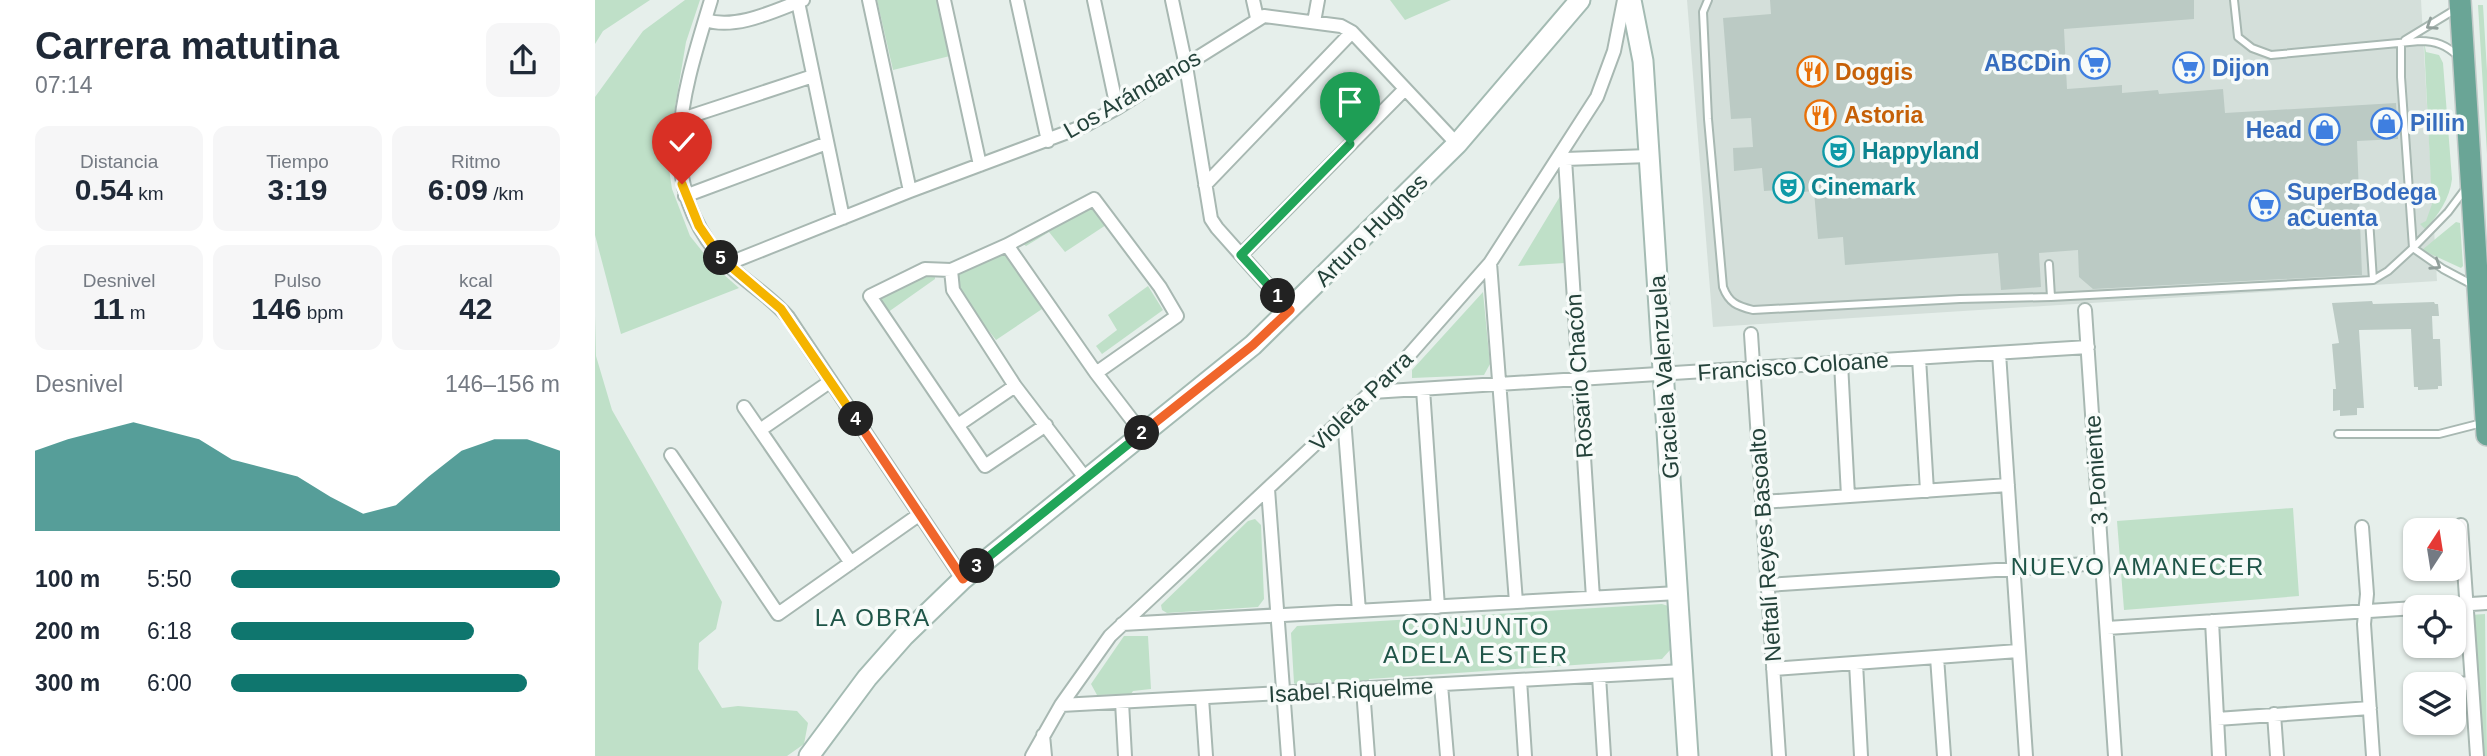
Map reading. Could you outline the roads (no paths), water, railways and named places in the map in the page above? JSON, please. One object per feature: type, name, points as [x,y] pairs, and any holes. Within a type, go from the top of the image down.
[{"type":"main road","points":[[2461,3],[2487,435]]},
{"type":"street","points":[[711,0],[689,78],[681,119],[678,159],[685,196],[707,240],[727,264],[781,309],[963,579]]},
{"type":"street","points":[[869,0],[910,191]]},
{"type":"street","points":[[944,0],[980,165]]},
{"type":"street","points":[[1017,0],[1048,141]]},
{"type":"street","points":[[1094,0],[1118,108]]},
{"type":"street","points":[[1172,0],[1214,223],[1290,310]]},
{"type":"street","points":[[1253,0],[1257,18],[1273,15],[1341,26],[1352,32],[1457,144]]},
{"type":"street","points":[[1314,22],[1318,0]]},
{"type":"street","name":"Arturo Hughes","points":[[809,756],[867,678],[904,636],[963,579],[1253,345],[1457,144],[1580,0]]},
{"type":"street","name":"Violeta Parra","points":[[1032,756],[1061,705],[1100,649],[1122,624],[1372,392],[1426,338],[1490,263],[1563,158],[1590,110],[1605,80],[1614,51],[1624,0]]},
{"type":"street","name":"Graciela Valenzuela","points":[[1631,0],[1643,61],[1688,756]]},
{"type":"street","points":[[705,20],[715,23],[733,22],[800,1],[843,218]]},
{"type":"street","name":"Los Arándanos","points":[[727,264],[910,191],[1084,126],[1186,66],[1257,18]]},
{"type":"street","points":[[1205,185],[1352,32]]},
{"type":"street","points":[[681,119],[813,76]]},
{"type":"street","points":[[1241,255],[1405,89]]},
{"type":"street","points":[[685,196],[827,143]]},
{"type":"street","points":[[1563,158],[1649,156]]},
{"type":"street","name":"Rosario Chacón","points":[[1563,158],[1593,598]]},
{"type":"street","points":[[1047,425],[985,466],[870,296],[925,269],[951,270],[1007,245],[1094,199],[1160,287],[1177,316],[1096,373]]},
{"type":"street","points":[[1007,245],[1096,373],[1142,433]]},
{"type":"street","points":[[1490,263],[1516,602]]},
{"type":"street","points":[[951,270],[953,290],[1015,386],[1086,479]]},
{"type":"street","name":"3 Poniente","points":[[2085,310],[2115,756]]},
{"type":"street","name":"Neftalí Reyes Basoalto","points":[[1751,334],[1779,756]]},
{"type":"street","name":"Francisco Coloane","points":[[1372,392],[2088,347]]},
{"type":"street","points":[[1999,353],[2026,756]]},
{"type":"street","points":[[1919,358],[1927,491]]},
{"type":"street","points":[[1841,363],[1848,496]]},
{"type":"street","points":[[760,430],[831,381]]},
{"type":"street","points":[[958,425],[1015,386]]},
{"type":"street","points":[[1423,389],[1438,607]]},
{"type":"street","points":[[744,407],[851,563]]},
{"type":"street","points":[[1344,418],[1359,611]]},
{"type":"street","points":[[671,455],[778,614],[920,514]]},
{"type":"street","points":[[1762,502],[2008,485]]},
{"type":"street","points":[[1268,489],[1288,756]]},
{"type":"street","points":[[2362,527],[2367,593],[2364,624],[2373,756]]},
{"type":"street","points":[[1767,585],[2102,563]]},
{"type":"street","points":[[1122,624],[1678,593]]},
{"type":"street","points":[[2477,756],[2466,605],[2487,603]]},
{"type":"street","points":[[2106,628],[2403,609]]},
{"type":"street","points":[[2212,621],[2219,756]]},
{"type":"street","points":[[1773,669],[2018,651]]},
{"type":"street","points":[[1937,657],[1944,756]]},
{"type":"street","points":[[1856,663],[1861,756]]},
{"type":"street","name":"Isabel Riquelme","points":[[1061,705],[1683,671]]},
{"type":"street","points":[[1599,676],[1604,756]]},
{"type":"street","points":[[1520,681],[1525,756]]},
{"type":"street","points":[[2466,683],[2472,683]]},
{"type":"street","points":[[1441,685],[1447,756]]},
{"type":"street","points":[[1363,689],[1368,756]]},
{"type":"street","points":[[1202,698],[1206,756]]},
{"type":"street","points":[[1122,702],[1125,756]]},
{"type":"street","points":[[2217,719],[2370,708]]},
{"type":"street","points":[[2274,715],[2277,756]]},
{"type":"street","points":[[1043,734],[1045,756]]},
{"type":"lane","points":[[1708,0],[1703,12],[1708,119],[1723,287],[1727,299],[1737,306],[1753,310],[2374,280],[2413,248],[2448,212],[2471,181]]},
{"type":"lane","points":[[2234,0],[2238,37],[2252,48],[2271,55],[2400,43],[2439,43],[2449,47],[2464,62]]},
{"type":"lane","points":[[2400,43],[2461,3]]},
{"type":"lane","points":[[2400,43],[2413,248],[2443,270],[2478,288]]},
{"type":"lane","points":[[2369,219],[2374,280]]},
{"type":"lane","points":[[2049,264],[2051,297]]},
{"type":"lane","points":[[2338,433],[2439,434],[2486,422]]},
{"type":"place","name":"ABCDin","points":[[2094,63]]},
{"type":"place","name":"Dijon","points":[[2189,68]]},
{"type":"place","name":"Doggis","points":[[1812,72]]},
{"type":"place","name":"Astoria","points":[[1821,115]]},
{"type":"place","name":"Pillin","points":[[2387,123]]},
{"type":"place","name":"Head","points":[[2325,130]]},
{"type":"place","name":"Happyland","points":[[1839,151]]},
{"type":"place","name":"Cinemark","points":[[1788,187]]},
{"type":"place","name":"SuperBodega aCuenta","points":[[2264,205]]},
{"type":"district","name":"NUEVO AMANECER","points":[[2138,567]]},
{"type":"district","name":"LA OBRA","points":[[873,618]]},
{"type":"district","name":"CONJUNTO ADELA ESTER","points":[[1476,641]]}]
